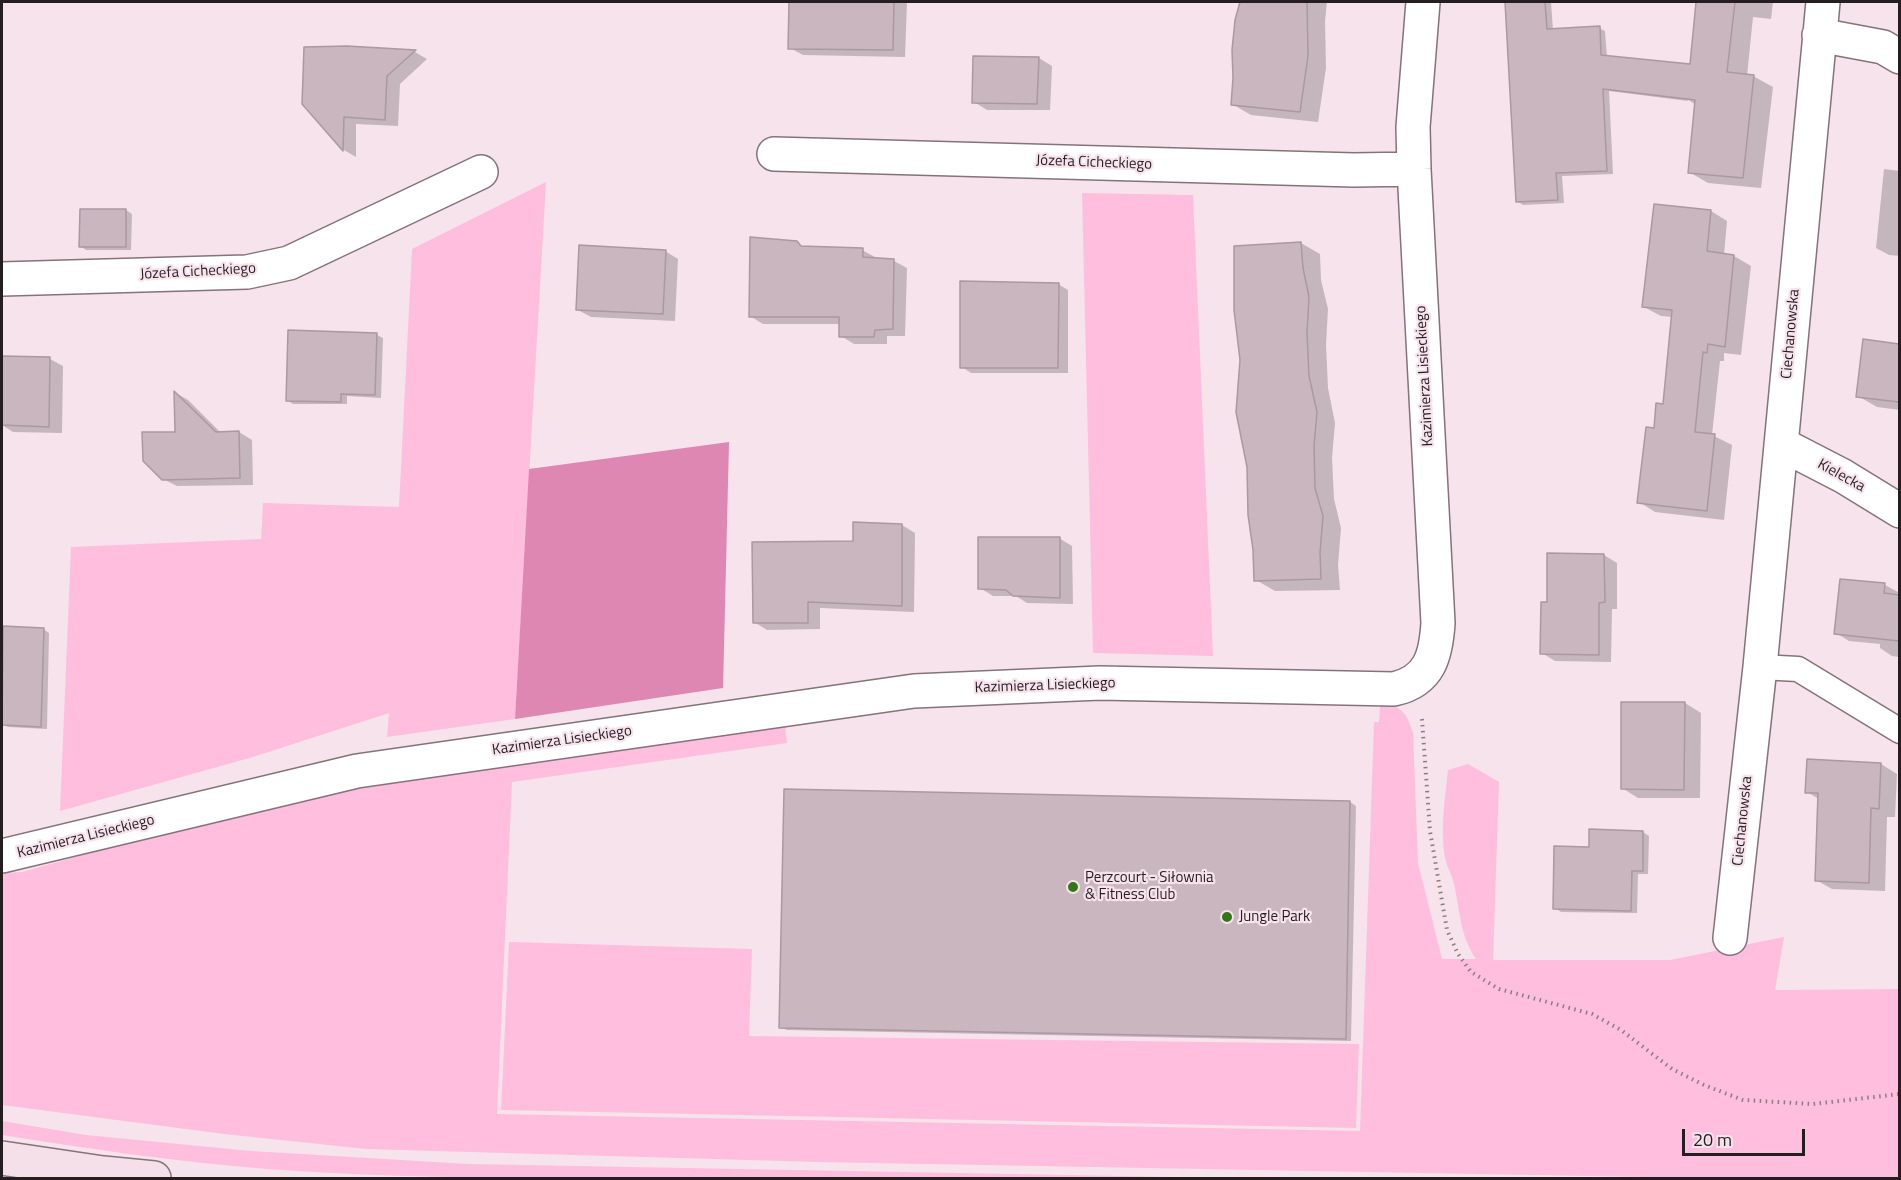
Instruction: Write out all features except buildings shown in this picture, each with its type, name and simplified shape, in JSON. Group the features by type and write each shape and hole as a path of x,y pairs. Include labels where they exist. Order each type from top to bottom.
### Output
{"main road":[{"path":"2,1158 154,1179"}],"street":[{"name":"Kazimierza Lisieckiego","path":"2,856 357,771 914,691 1100,683 1394,689 1414,682 1431,661 1436,644 1438,598 1414,169 1413,127 1423,2"},
{"name":"Ciechanowska","path":"1730,938 1760,667 1823,2"},
{"path":"1819,35 1883,47 1899,57"},
{"name":"Józefa Cicheckiego","path":"774,154 1354,170 1414,169"},
{"name":"Józefa Cicheckiego","path":"2,279 247,272 270,268 289,263 481,172"},
{"name":"Kielecka","path":"1781,444 1844,476 1899,511"}],"lane":[{"path":"1760,667 1798,669 1899,731"}],"path":[{"path":"1414,682 1424,726 1430,831 1447,930 1458,954 1472,972 1499,989 1592,1014 1622,1030 1672,1069 1704,1085 1743,1100 1813,1104 1899,1094"}],"shaded area":[{"path":"546,182 515,719 387,737 389,713 253,757 60,811 71,547 261,539 263,503 399,507 412,249"},
{"path":"1082,193 1193,195 1213,656 1093,653"},
{"path":"729,442 723,688 515,719 529,469"},
{"path":"1385,702 1404,713 1413,733 1418,863 1442,959 1476,959 1461,923 1454,884 1445,858 1443,836 1448,770 1468,764 1499,782 1493,960 1670,960 1784,937 1775,990 1899,989 1899,1178 1697,1178 817,1162 366,1149 224,1134 2,1105 2,873 22,872 199,822 386,781 785,726 787,743 512,782 497,1114 1360,1131 1374,722 1379,722 1380,707"},
{"path":"509,942 752,949 749,1036 1359,1044 1356,1128 501,1110"},
{"path":"2,1121 86,1135 251,1151 468,1164 1230,1178 508,1178 357,1174 234,1166 68,1145 2,1135"}],"place":[{"name":"Perzcourt - Siłownia & Fitness Club","path":"1073,887"},
{"name":"Jungle Park","path":"1227,917"}]}
